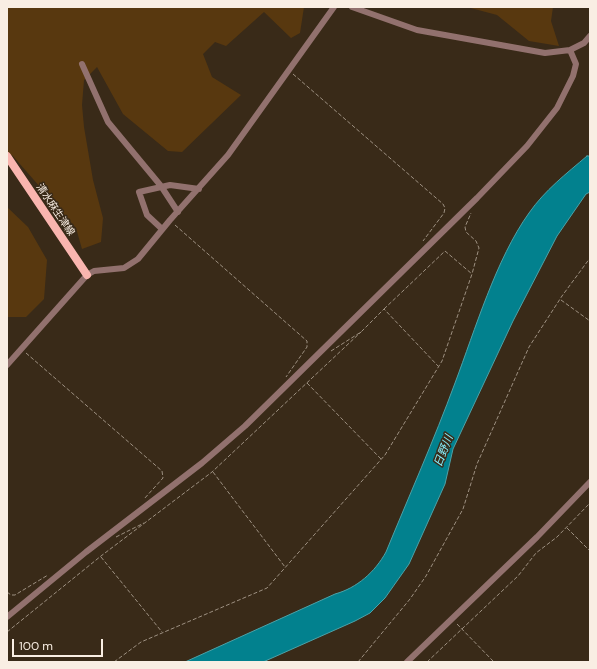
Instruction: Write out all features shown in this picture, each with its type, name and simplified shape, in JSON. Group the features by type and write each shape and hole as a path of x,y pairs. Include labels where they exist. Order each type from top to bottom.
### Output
{"main road":[{"name":"清水麻生津線","path":"7,156 87,275"}],"street":[{"path":"7,365 87,275 94,271 130,265 228,155 334,7"},
{"path":"352,7 417,30 545,53 570,50 584,43 590,36"},
{"path":"7,617 86,552 202,463 244,426 477,198 538,134 557,108 573,76 576,64 570,50"},
{"path":"82,64 108,122 161,186 178,212"},
{"path":"162,229 147,215 139,192 170,185 199,189"},
{"path":"407,662 537,537 590,482"}],"path":[{"path":"288,70 443,204 446,208 444,213 421,245"},
{"path":"114,662 141,642 264,590 381,460 442,361 472,274 479,248 476,241 466,232 465,227 471,213"},
{"path":"170,220 308,341 307,347 286,377"},
{"path":"7,632 101,556 212,472 259,430 306,382 361,332 445,250 472,274"},
{"path":"358,662 410,599 455,525 463,508 477,464 511,384 529,347 560,299 590,258"},
{"path":"560,299 590,321"},
{"path":"384,310 439,366"},
{"path":"327,353 357,333 361,332"},
{"path":"21,349 162,471 163,478 143,501"},
{"path":"306,382 381,460"},
{"path":"212,472 286,567"},
{"path":"428,662 518,576 536,553 567,527 590,504"},
{"path":"567,527 590,551"},
{"path":"101,556 163,633"},
{"path":"7,592 11,595 15,595 52,572"},
{"path":"452,618 494,662"}],"shaded area":[{"path":"7,7 304,7 300,33 291,38 264,12 226,46 215,42 203,54 212,77 241,95 182,152 168,151 123,114 97,67 84,80 82,105 84,127 93,180 103,218 101,242 82,249 76,228 12,155 7,159"},
{"path":"467,7 553,7 551,21 559,46 529,41 497,15"},
{"path":"7,207 28,227 47,260 44,299 26,317 7,317"}],"water":[{"name":"日野川","path":"587,156 590,156 590,192 586,194 557,236 513,321 453,449 445,484 409,564 385,598 370,613 355,621 263,662 185,662 351,588 365,578 382,559 430,447 487,295 506,252 517,231 535,205 556,183"}]}
